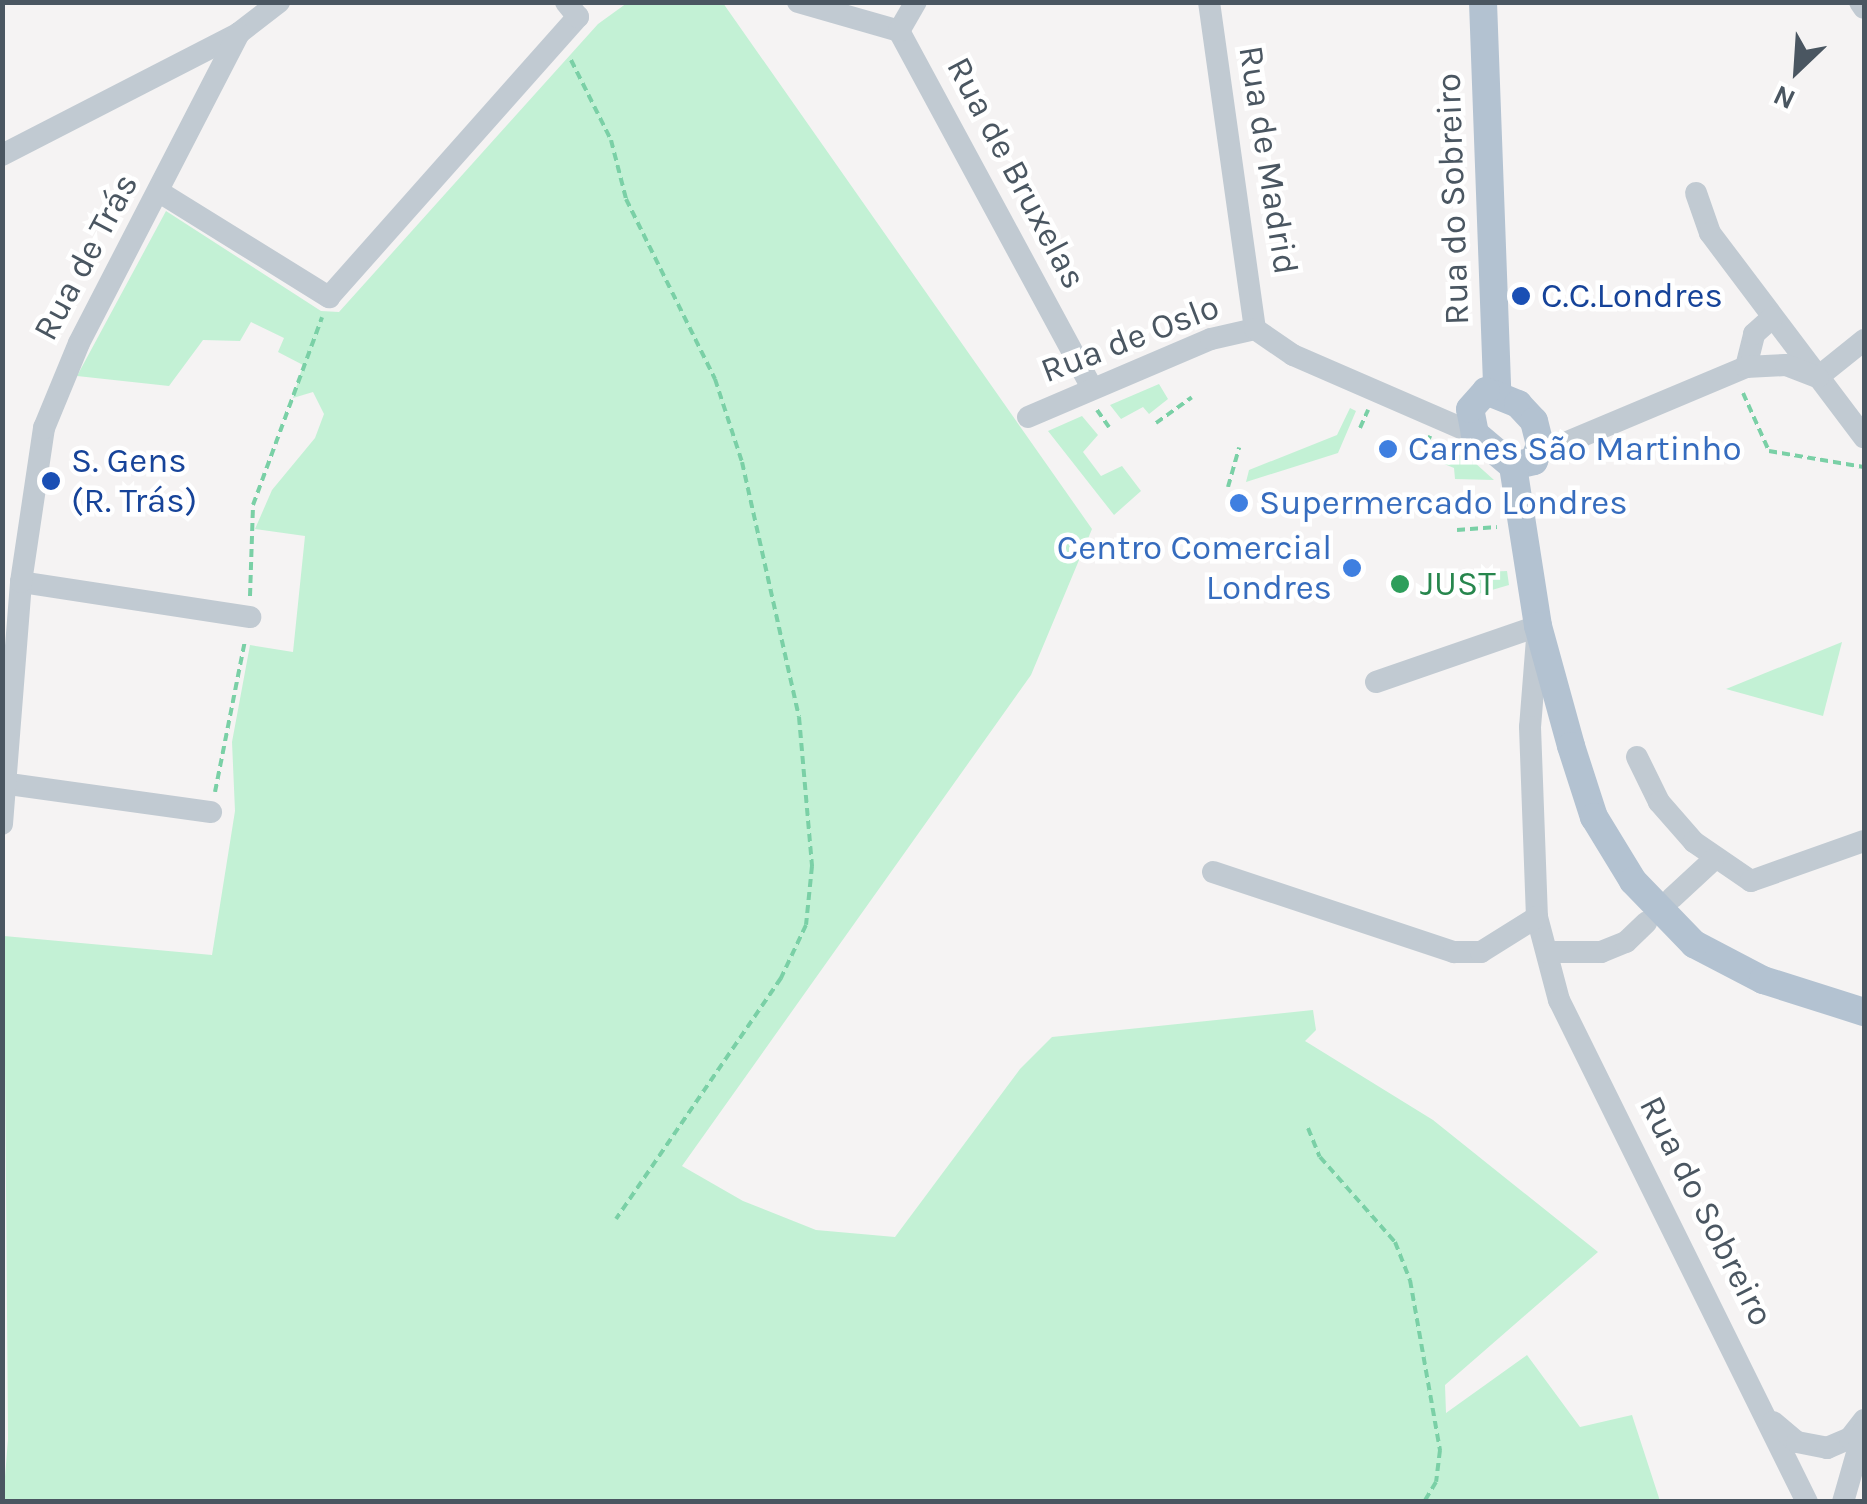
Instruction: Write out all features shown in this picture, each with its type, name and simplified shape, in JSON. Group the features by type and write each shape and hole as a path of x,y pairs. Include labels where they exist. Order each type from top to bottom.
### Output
{"main road":[{"name":"Rua do Sobreiro","path":"1475,434 1469,422 1485,395 1483,2"},
{"path":"1475,434 1513,466 1538,440 1518,404 1485,395"},
{"name":"Rua do Sobreiro","path":"1513,466 1538,626"},
{"path":"1538,626 1594,817 1632,881 1694,944 1762,980 1864,1012"}],"street":[{"path":"2,155 239,33 279,2"},
{"path":"160,193 330,296 578,17 566,2"},
{"path":"798,2 899,30 916,2"},
{"name":"Rua de Madrid","path":"1208,2 1255,329"},
{"name":"Rua de Bruxelas","path":"899,30 1094,399"},
{"name":"Rua de Trás","path":"2,824 8,784 8,668 53,397 239,33"},
{"path":"1696,193 1710,233 1864,437"},
{"path":"1739,368 1754,334 1773,317"},
{"name":"Rua de Oslo","path":"1028,417 1094,399 1211,339 1255,329 1345,379 1420,406 1475,434"},
{"path":"1818,377 1864,340"},
{"path":"1538,440 1571,437 1739,368 1786,365 1818,377"},
{"name":"Rua de Oslo","path":"1420,406 1456,410 1485,395"},
{"path":"22,582 250,617"},
{"path":"1376,682 1538,626"},
{"name":"Rua do Sobreiro","path":"1538,626 1530,728 1537,916 1559,1000 1807,1502"},
{"path":"1530,728 1542,698 1554,702 1564,718"},
{"path":"1637,757 1659,802 1713,860 1764,881 1864,841"},
{"path":"8,784 211,812"},
{"path":"1672,898 1713,860"},
{"path":"1213,872 1454,952 1481,952 1537,916"},
{"path":"1546,952 1613,949 1646,923"},
{"path":"1766,1414 1812,1448 1838,1446 1864,1420"},
{"path":"1843,1502 1864,1429"}],"path":[{"path":"560,38 611,140 626,199 715,380 742,462 799,717 812,866 806,926 782,978 616,1220"},
{"path":"211,812 250,617 253,505 330,296"},
{"path":"1739,368 1769,451 1864,467"},
{"path":"1156,422 1192,397"},
{"path":"1094,399 1109,427"},
{"path":"1360,428 1369,408"},
{"path":"1422,455 1431,435"},
{"path":"1228,488 1239,448"},
{"path":"1457,530 1510,526"},
{"path":"1308,1128 1320,1157 1395,1242 1410,1280 1440,1450 1436,1482 1424,1502"}],"green space":[{"path":"627,3 723,3 1092,529 1031,675 682,1166 743,1201 816,1230 895,1237 1020,1069 1052,1037 1313,1010 1316,1030 1305,1041 1433,1120 1598,1252 1445,1385 1446,1413 1527,1355 1580,1427 1632,1415 1660,1501 3,1502 8,1439 4,936 212,955 235,811 232,742 250,645 293,652 305,536 255,529 272,490 315,438 324,414 313,392 293,398 303,365 278,352 284,338 251,322 240,341 203,340 169,386 77,376 166,211 321,311 339,312 598,24"},
{"path":"1159,384 1168,399 1149,414 1143,407 1121,419 1110,405"},
{"path":"1350,408 1356,411 1338,453 1246,482 1249,470 1337,435"},
{"path":"1082,416 1098,435 1083,452 1101,476 1122,466 1141,491 1114,515 1048,431"},
{"path":"1438,445 1474,462 1494,480 1455,479 1454,468 1432,459"},
{"path":"1507,571 1509,585 1461,599 1460,573"},
{"path":"1842,642 1823,716 1726,689"}],"place":[{"name":"C.C.Londres","path":"1521,296"},
{"name":"Carnes São Martinho","path":"1388,449"},
{"name":"S. Gens (R. Trás)","path":"51,481"},
{"name":"Supermercado Londres","path":"1239,503"},
{"name":"Centro Comercial Londres","path":"1352,568"},
{"name":"JUST","path":"1400,584"}]}
